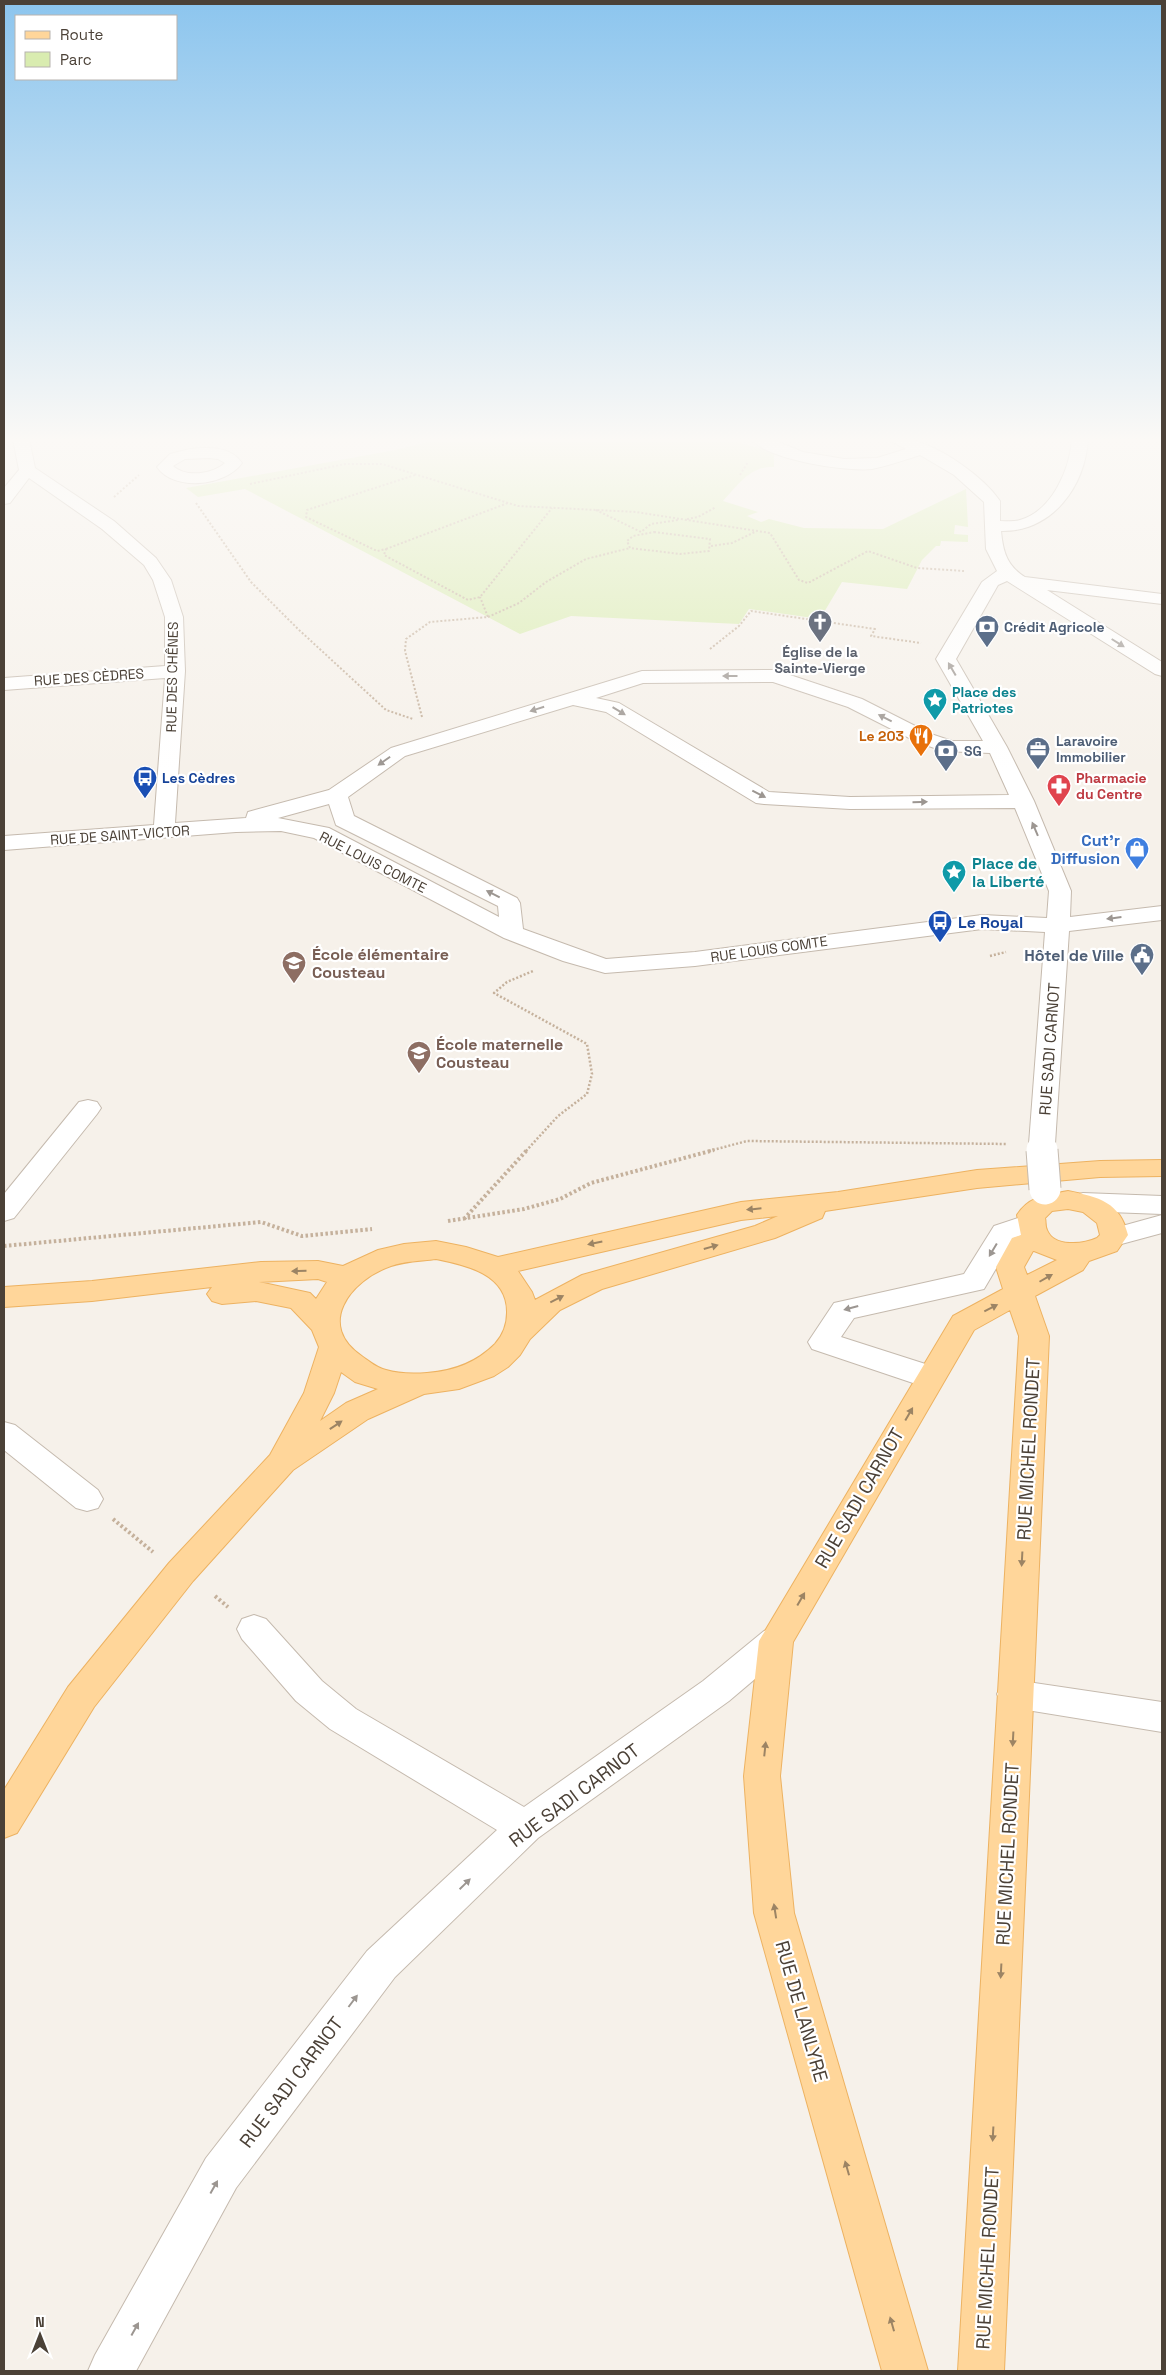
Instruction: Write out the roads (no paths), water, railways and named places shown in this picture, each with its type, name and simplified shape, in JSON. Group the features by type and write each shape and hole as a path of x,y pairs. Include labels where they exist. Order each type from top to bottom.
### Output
{"main road":[{"path":"494,1267 741,1211 838,1201 977,1179 1100,1169 1162,1168"},
{"path":"1050,1195 1084,1202 1108,1216 1114,1226 1114,1237 1107,1246 1076,1258 1056,1249 1034,1231 1031,1215 1050,1195"},
{"path":"4,1314 128,1305 256,1291 300,1300 329,1336 347,1363 367,1375 392,1382 420,1384 453,1380 484,1369 506,1352 521,1331 550,1303 592,1282 765,1232 838,1201"},
{"path":"1019,1294 1010,1267 1022,1245 1034,1231"},
{"path":"282,1462 319,1393 329,1336 326,1307 334,1292 347,1278 372,1262 403,1253 436,1250 460,1254 494,1267 510,1280 520,1296 524,1313 521,1331"},
{"name":"RUE SADI CARNOT","path":"776,1641 963,1323 1019,1294 1076,1258"},
{"path":"4,1296 92,1291 262,1272 318,1270 347,1278"},
{"name":"RUE MICHEL RONDET","path":"981,2371 1034,1336 1019,1294"},
{"path":"4,1822 81,1696 181,1572 282,1462 356,1411 420,1384"},
{"name":"RUE DE LANLYRE","path":"776,1641 762,1776 774,1913 905,2371"}],"street":[{"name":"RUE DES CHÊNES","path":"137,550 150,562 162,580 174,617 175,671 164,832"},
{"path":"995,550 997,563 1012,577 1162,670"},
{"path":"1012,577 1162,599"},
{"name":"RUE SADI CARNOT","path":"1012,577 991,582 946,659 997,747 1023,801 1060,891 1042,1144 1050,1195"},
{"name":"RUE DES CÈDRES","path":"4,684 175,671"},
{"path":"236,825 269,812 337,795 398,752 642,677 775,676 855,703 924,738 950,747 997,747"},
{"path":"572,698 612,707 764,798 850,804 1023,801"},
{"path":"337,795 344,820 509,903 512,933"},
{"name":"RUE LOUIS COMTE","path":"236,825 281,824 320,833 512,933 571,956 604,966 695,959 982,922 1058,925 1162,912"},
{"name":"RUE DE SAINT-VICTOR","path":"4,843 236,825"},
{"path":"4,1212 88,1108"},
{"path":"1084,1202 1162,1205"},
{"path":"1114,1237 1162,1224"},
{"path":"930,1377 822,1342 844,1310 974,1282 1004,1232 1034,1231"},
{"path":"4,1433 87,1498"},
{"path":"254,1629 310,1691 343,1719 525,1827"},
{"name":"RUE SADI CARNOT","path":"111,2371 221,2173 381,1964 525,1827 716,1691 776,1641"},
{"path":"1015,1694 1162,1717"}],"place":[{"name":"Église de la Sainte-Vierge","path":"820,643"},
{"name":"Crédit Agricole","path":"987,648"},
{"name":"Place des Patriotes","path":"935,721"},
{"name":"Le 203","path":"921,757"},
{"name":"Laravoire Immobilier","path":"1038,770"},
{"name":"SG","path":"946,772"},
{"name":"Les Cèdres","path":"145,799"},
{"name":"Pharmacie du Centre","path":"1059,807"},
{"name":"Cut'r Diffusion","path":"1137,870"},
{"name":"Place de la Liberté","path":"954,893"},
{"name":"Le Royal","path":"940,943"},
{"name":"Hôtel de Ville","path":"1142,976"},
{"name":"École élémentaire Cousteau","path":"294,984"},
{"name":"École maternelle Cousteau","path":"419,1074"}]}
